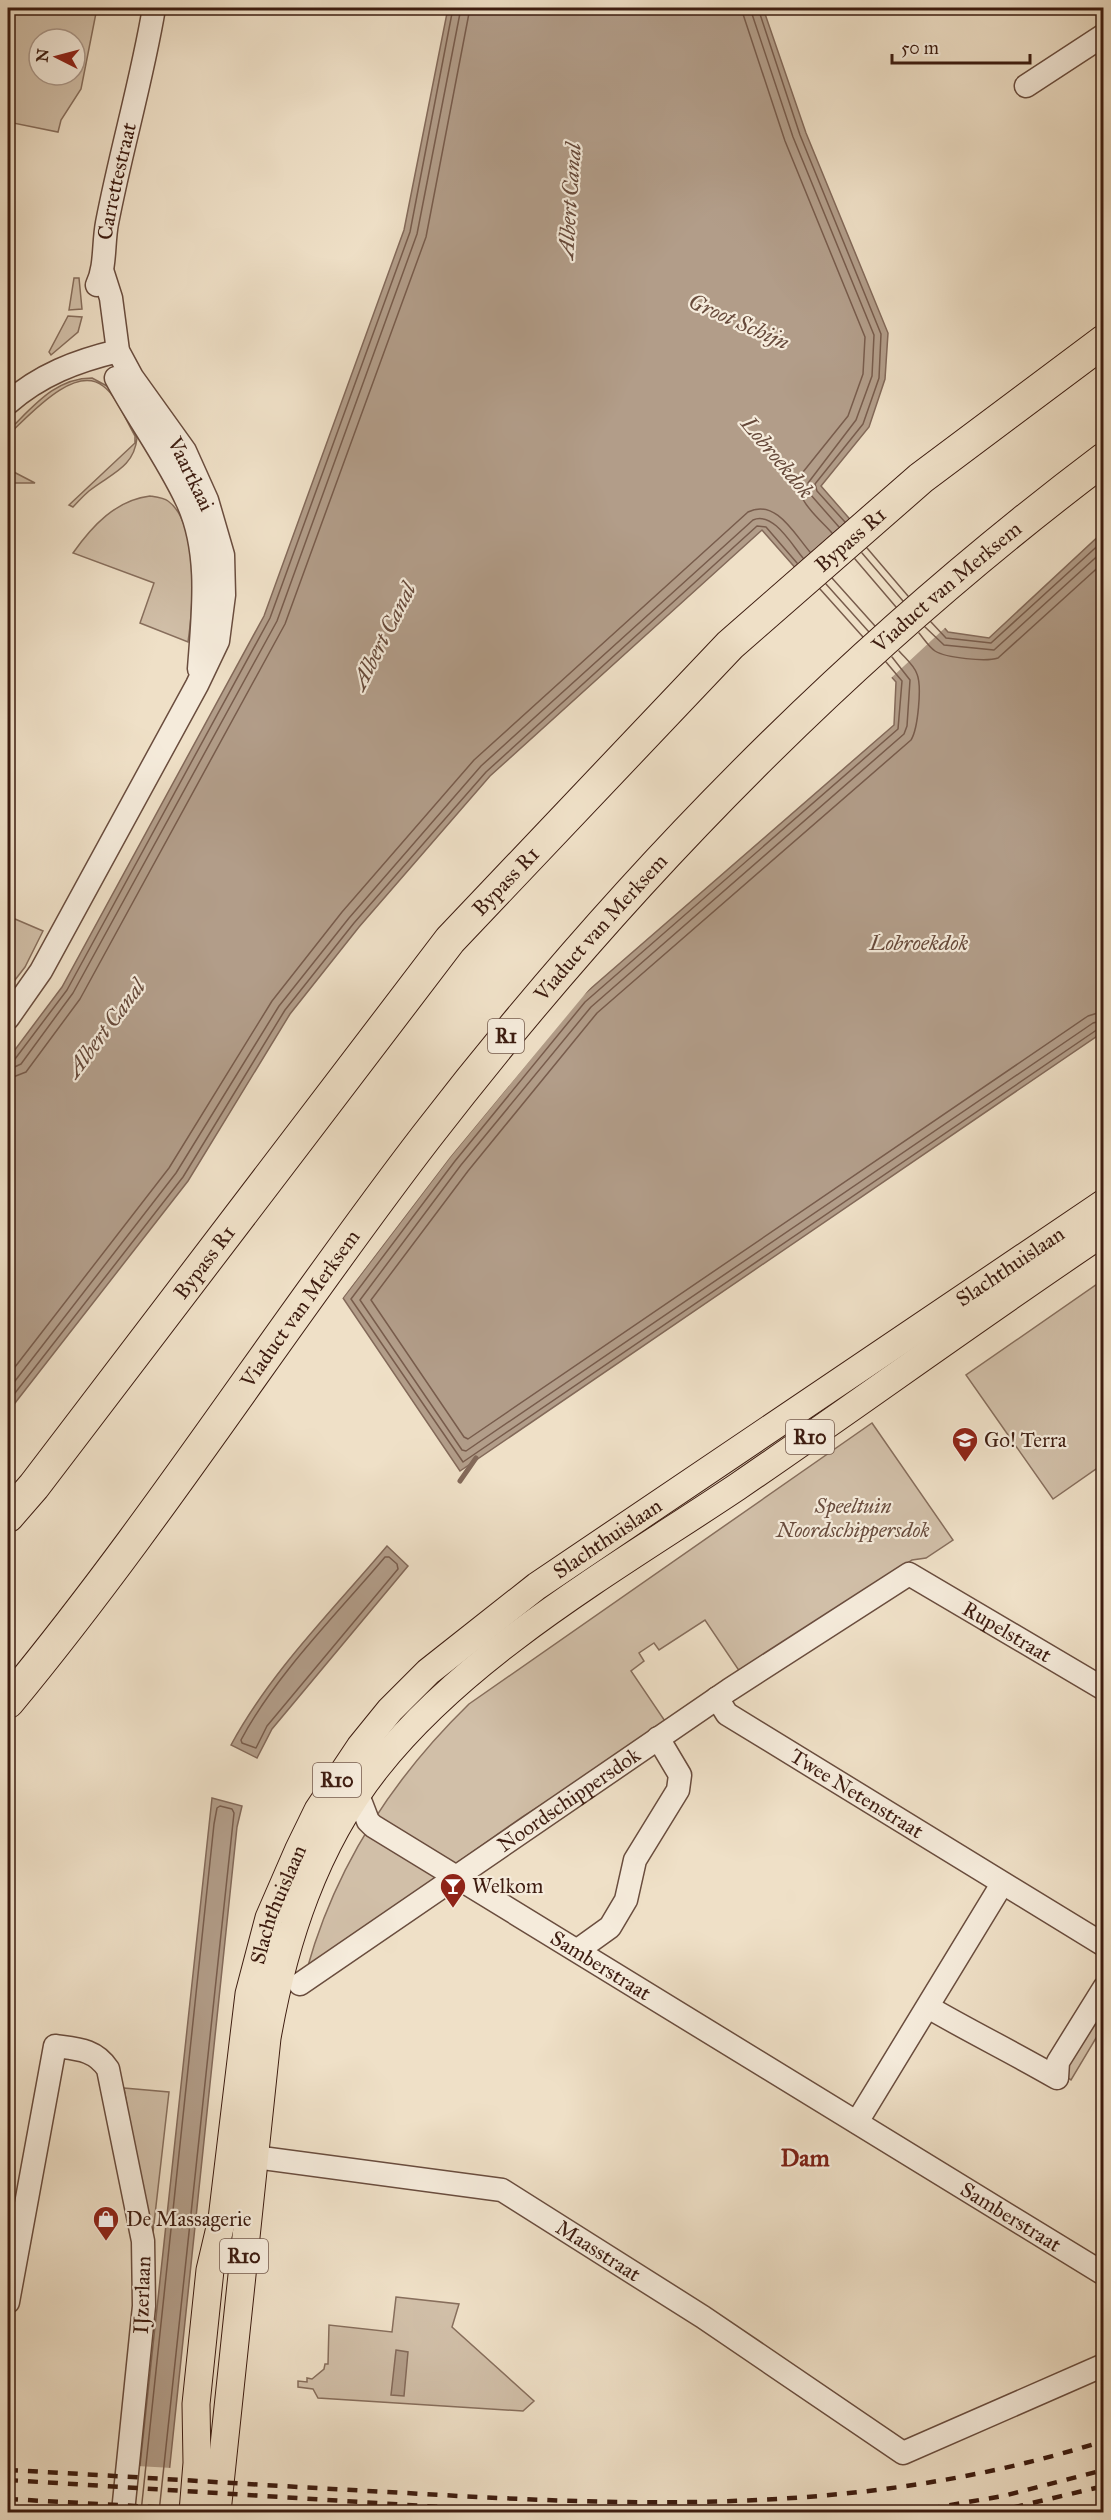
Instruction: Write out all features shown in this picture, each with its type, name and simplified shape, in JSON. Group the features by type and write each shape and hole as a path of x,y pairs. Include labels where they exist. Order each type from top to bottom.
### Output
{"highway":[{"name":"Bypass R1","path":"8,1516 34,1486 450,940 730,645 921,478 1104,341"},
{"name":"Viaduct van Merksem","path":"8,1702 123,1552 404,1165 487,1059 588,940 708,809 778,740 930,600 1104,459"}],"main road":[{"name":"Slachthuislaan","path":"261,1997 269,1918 318,1810 360,1747 390,1710 428,1672 537,1586 1104,1203"},
{"name":"Slachthuislaan","path":"261,1997 340,1822 401,1738 452,1687 548,1614 848,1411 1104,1232"},
{"name":"R10","path":"217,2512 254,2157 261,1997"},
{"name":"R10","path":"193,2512 197,2463 196,2404 208,2292 261,1997"}],"street":[{"name":"Carrettestraat","path":"110,353 96,286 103,273 107,223 146,58 154,8"},
{"path":"1026,86 1104,35"},
{"path":"8,403 38,380 110,353"},
{"name":"Vaartkaai","path":"8,1018 41,971 197,685 204,603 203,577 188,503 110,353"},
{"name":"Rupelstraat","path":"909,1574 1104,1689"},
{"name":"Noordschippersdok","path":"300,1984 717,1698 909,1574"},
{"name":"Twee Netenstraat","path":"717,1698 727,1714 1104,1945"},
{"name":"Noordschippersdok","path":"578,1950 610,1927 626,1900 635,1860 678,1790 680,1775 658,1738"},
{"name":"Samberstraat","path":"358,1795 368,1821 373,1826 1104,2274"},
{"path":"857,2122 1002,1884"},
{"path":"928,2007 985,2041 1005,2047 1057,2078 1058,2062 1104,1988"},
{"name":"IJzerlaan","path":"8,2302 55,2046 87,2051 102,2060 108,2069 143,2241 144,2306 123,2512"},
{"name":"Maasstraat","path":"254,2157 502,2190 703,2317 903,2453 1104,2365"}],"green space":[{"path":"8,8 97,8 87,59 87,27 27,27 27,87 81,87 61,120 58,132 8,122"},
{"path":"74,278 79,278 82,309 69,310"},
{"path":"68,316 82,317 78,332 51,355 49,352"},
{"path":"92,378 109,387 137,438 135,448 126,463 89,491 73,507 69,505 135,443 135,436 108,390 91,381 65,387 52,395 8,435 8,431 56,388 79,379"},
{"path":"8,469 35,483 8,483"},
{"path":"150,496 168,501 178,512 185,528 192,567 188,642 140,623 154,583 73,553 88,533 106,516 126,503"},
{"path":"8,916 43,931 25,967 8,989"},
{"path":"1103,1280 1103,1464 1053,1499 966,1375"},
{"name":"Speeltuin Noordschippersdok","path":"872,1423 953,1540 926,1558 912,1560 742,1675 705,1620 659,1650 654,1643 639,1653 644,1661 631,1671 667,1724 522,1817 307,1969 334,1894 370,1825 416,1762 469,1704"},
{"path":"1090,2021 1102,2028 1071,2080 1060,2073"},
{"path":"124,2088 169,2092 153,2232 148,2231"},
{"path":"396,2297 459,2304 452,2327 534,2401 523,2411 318,2398 313,2389 298,2387 298,2381 307,2382 307,2378 312,2379 324,2369 325,2364 328,2364 329,2325 392,2332"}],"water":[{"path":"448,8 763,8 806,133 888,333 885,379 869,427 821,486 948,632 989,638 1103,532 1103,1032 460,1471 343,1298 450,1157 581,997 894,725 896,682 762,530 490,776 359,927 290,1014 188,1181 8,1412 8,1059 62,987 264,616 404,230"},
{"path":"387,1546 408,1566 272,1729 257,1758 231,1745 284,1666"},
{"path":"212,1798 242,1806 237,1827 165,2512 135,2512"},
{"path":"396,2350 408,2352 404,2396 391,2395"}],"pier":[{"path":"869,536 947,626 890,679 810,592"},
{"path":"595,982 450,1157 341,1300 340,1296 448,1155 579,996"},
{"path":"137,2466 172,2468 168,2512 132,2512"}],"waterway":[{"path":"460,1481 476,1458"}],"railway":[{"path":"8,2470 496,2498 671,2502 758,2500 844,2494 930,2482 1017,2465 1104,2441"},
{"path":"910,2512 1003,2496 1104,2470"},
{"path":"8,2480 520,2512"},
{"path":"994,2512 1104,2486"},
{"path":"8,2499 244,2512"},
{"path":"8,2509 76,2512"}],"place":[{"name":"Go! Terra","path":"965,1463"},
{"name":"Welkom","path":"453,1909"},
{"name":"De Massagerie","path":"106,2242"}],"district":[{"name":"Dam","path":"805,2158"}],"water label":[{"name":"Albert Canal","path":"569,201"},
{"name":"Groot Schijn","path":"739,321"},
{"name":"Lobroekdok","path":"778,457"},
{"name":"Albert Canal","path":"383,636"},
{"name":"Lobroekdok","path":"919,942"},
{"name":"Albert Canal","path":"105,1028"}]}
